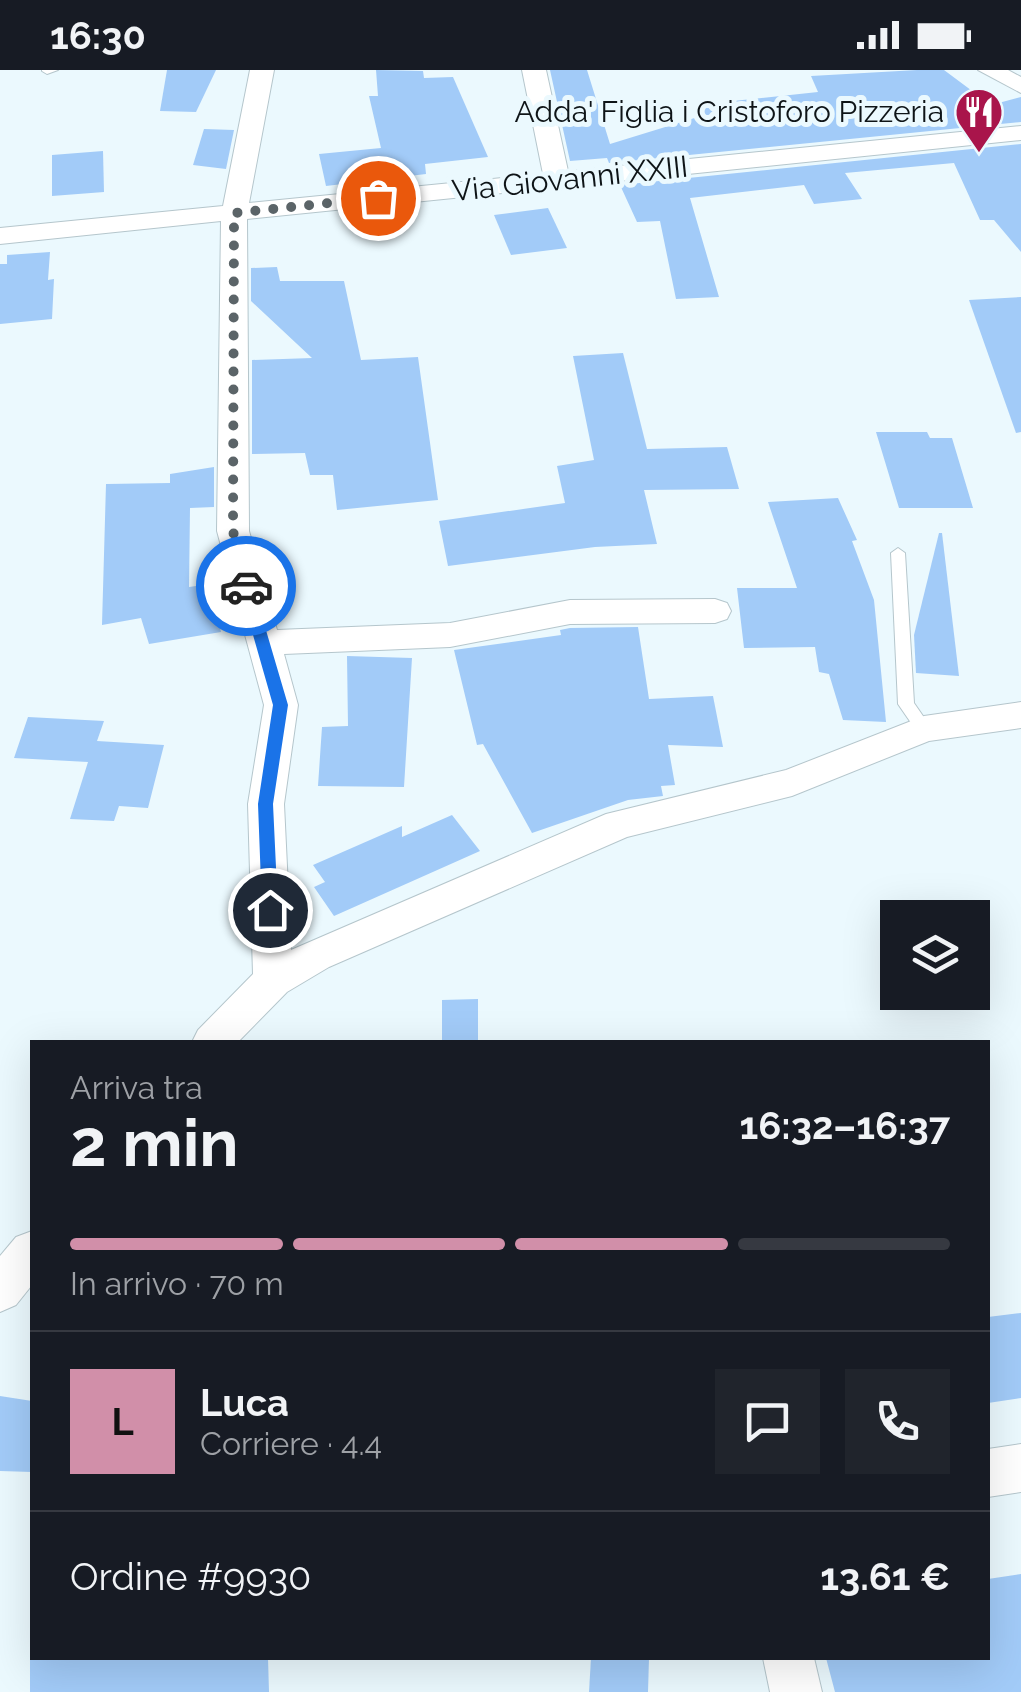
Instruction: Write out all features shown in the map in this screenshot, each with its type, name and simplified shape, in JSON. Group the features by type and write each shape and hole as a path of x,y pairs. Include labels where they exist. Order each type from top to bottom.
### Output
{"street":[{"path":"262,70 234,213 233,531 260,643 281,705 266,804 273,980"},
{"path":"534,70 557,180"},
{"path":"990,70 1021,86"},
{"name":"Via Giovanni XXIII","path":"0,236 1021,134"},
{"path":"260,643 450,635 570,612 715,611"},
{"path":"214,1040 273,980 315,956 619,824 792,782 924,729 1021,715"},
{"path":"0,1290 30,1254"},
{"path":"990,1473 1021,1468"},
{"path":"788,1660 796,1692"}],"lane":[{"path":"898,554 906,704 924,729"}],"building":[{"path":"167,70 216,70 196,112 160,111"},
{"path":"376,70 423,71 424,78 453,77 488,157 425,164 426,174 326,186 319,154 381,148 369,96 378,96"},
{"path":"550,70 587,70 610,144 701,116 695,105 818,92 811,76 917,70 944,70 991,105 1021,97 1021,122 609,163 607,158 570,161"},
{"path":"204,129 234,130 226,169 193,165"},
{"path":"1021,144 1021,252 994,220 980,220 954,163 845,173 862,199 814,204 804,185 690,198 719,297 676,299 660,221 637,222 620,185"},
{"path":"103,151 104,192 52,196 52,155"},
{"path":"548,208 567,248 511,255 494,215"},
{"path":"50,252 48,280 54,279 52,319 0,324 0,264 7,264 7,255"},
{"path":"277,267 280,281 344,281 361,360 418,357 438,500 337,510 333,475 310,475 305,453 252,454 252,360 312,358 251,301 251,268"},
{"path":"1021,297 1021,432 1016,433 969,300"},
{"path":"623,353 647,449 727,447 739,489 644,490 657,544 595,547 448,566 439,521 565,503 557,466 594,460 573,356"},
{"path":"876,432 927,432 930,438 952,438 973,508 899,508"},
{"path":"214,467 214,507 190,508 189,587 210,584 221,632 149,644 141,618 102,625 106,484 170,483 170,474"},
{"path":"838,498 857,540 852,541 874,600 886,722 843,720 829,674 819,672 815,647 744,648 737,588 797,588 768,502"},
{"path":"939,533 959,676 916,673 914,635"},
{"path":"638,627 649,699 713,696 723,747 668,745 675,785 661,786 663,796 628,800 532,833 483,744 477,745 454,650 561,635 560,630 570,628"},
{"path":"347,656 412,658 404,787 318,786 322,727 348,726"},
{"path":"28,717 104,721 97,741 164,745 148,808 119,806 114,821 70,819 88,762 14,758"},
{"path":"452,815 480,851 334,916 314,887 325,882 313,865 402,826 402,837"},
{"path":"478,999 478,1040 442,1040 442,1000"},
{"path":"1021,1313 1021,1398 990,1403 990,1317"},
{"path":"0,1396 30,1401 30,1472 0,1471"},
{"path":"1021,1574 1021,1692 835,1692 827,1660 990,1660 990,1579"},
{"path":"30,1660 268,1660 269,1692 30,1692"},
{"path":"591,1660 649,1660 648,1692 589,1692"}],"way so far":[{"path":"246,586 233,531 234,213 378,198"}],"place":[{"name":"Adda' Figlia i Cristoforo Pizzeria","path":"979,154"}],"route":[{"path":"246,586 281,705 266,804 270,910"}]}
